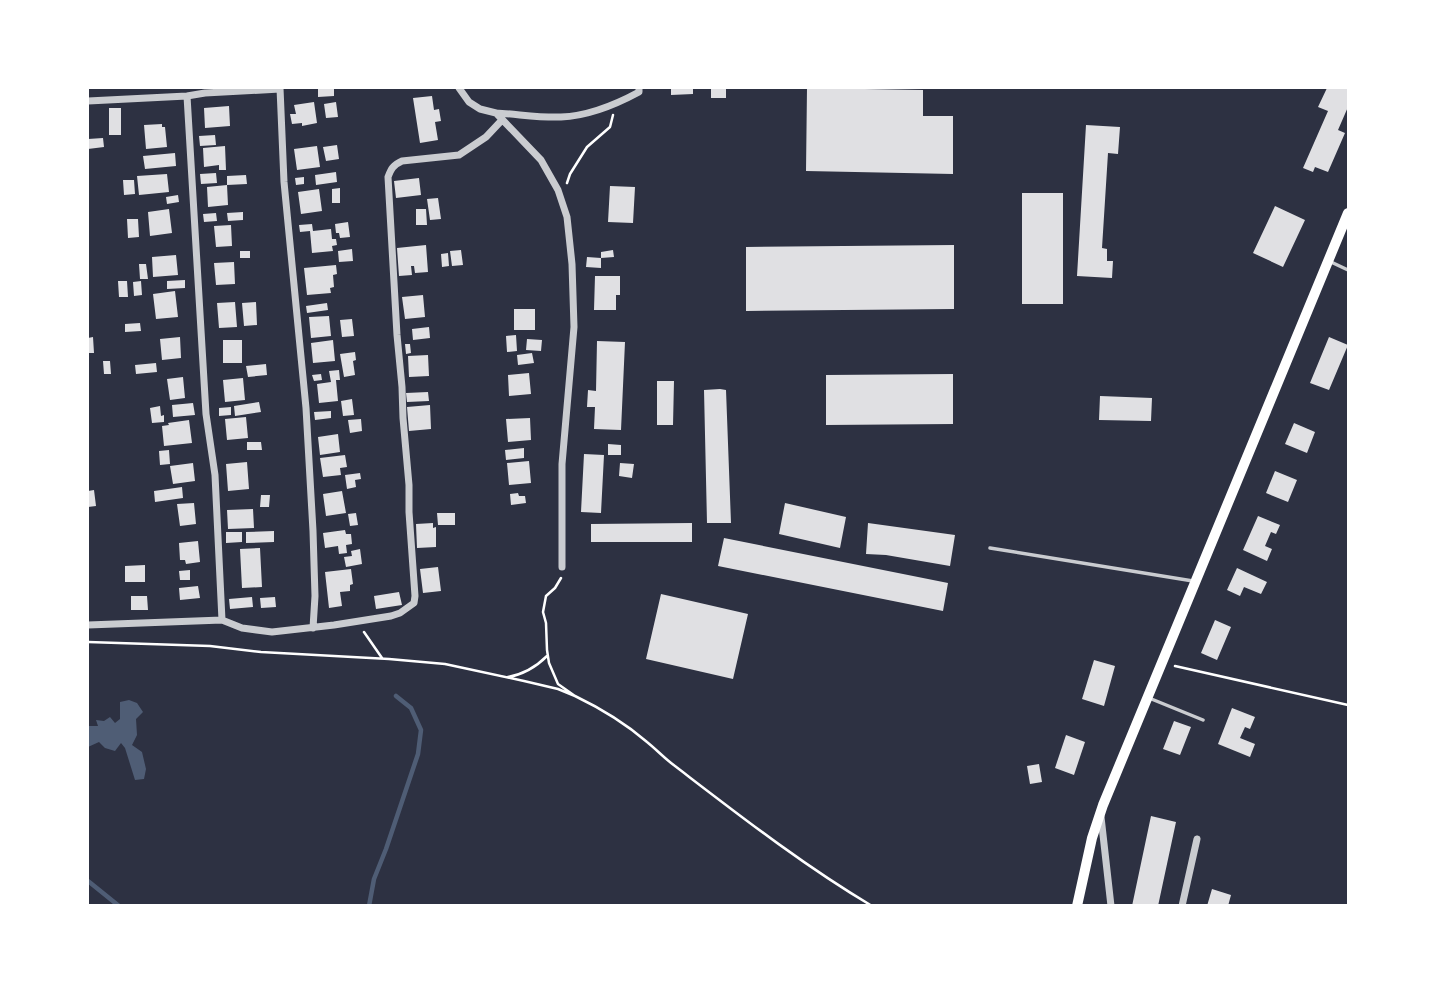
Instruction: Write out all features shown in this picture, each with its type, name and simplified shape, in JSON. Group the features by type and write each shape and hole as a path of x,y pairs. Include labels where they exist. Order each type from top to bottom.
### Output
{"main road":[{"path":"1077,905 1091,838 1100,813 1349,213"}],"street":[{"path":"88,101 280,88 284,181 313,531 313,628"},
{"path":"459,88 469,103 480,109 496,113 561,117 594,112 614,105 639,92 639,88"},
{"path":"187,96 206,414 215,475 222,620"},
{"path":"496,113 541,160 558,190 569,231 574,327 562,464 562,567"},
{"path":"88,625 222,620 242,628 272,632 391,616 414,603 409,485 388,177 392,168 402,161 459,155 486,136 502,120"},
{"path":"1100,813 1111,905"},
{"path":"1182,905 1197,839"}],"lane":[{"path":"1329,261 1349,270"},
{"path":"990,548 1196,581"},
{"path":"1147,697 1203,720"}],"path":[{"path":"564,206 570,174 587,147 610,127 614,105"},
{"path":"562,567 561,578 547,596 542,612 546,623 547,656 558,684 624,725 671,764 800,858 872,905"},
{"path":"355,622 382,659"},
{"path":"88,642 210,646 444,664 558,689 575,696"},
{"path":"505,678 535,667 547,656"},
{"path":"1161,663 1349,705"}],"water":[{"path":"129,700 137,703 143,712 136,719 137,735 132,745 142,752 146,769 144,779 135,780 121,743 115,751 105,748 99,742 88,747 88,726 98,726 96,720 104,721 110,717 115,723 120,719 120,702"}],"building":[{"path":"318,88 334,88 334,96 318,97"},
{"path":"671,88 693,88 693,94 671,95"},
{"path":"711,88 726,88 726,98 711,98"},
{"path":"807,88 923,90 923,116 953,116 953,174 806,171"},
{"path":"1327,88 1348,88 1348,107 1338,130 1345,133 1328,172 1315,167 1313,172 1303,168 1328,111 1318,107"},
{"path":"432,96 434,110 439,109 441,121 435,122 438,140 420,143 413,98"},
{"path":"314,102 317,123 302,126 302,123 292,124 290,114 296,114 294,105"},
{"path":"336,102 338,117 326,118 324,104"},
{"path":"229,106 230,126 205,128 204,108"},
{"path":"109,108 121,108 121,135 109,135"},
{"path":"162,124 162,127 165,127 167,147 146,149 144,125"},
{"path":"1086,125 1120,127 1118,154 1108,153 1102,248 1107,249 1107,261 1113,261 1112,278 1077,276"},
{"path":"215,135 216,145 200,146 199,136"},
{"path":"103,138 104,147 88,149 88,139"},
{"path":"337,145 339,159 326,161 323,147"},
{"path":"225,146 226,170 219,170 219,165 204,167 203,148"},
{"path":"317,146 320,167 297,170 294,149"},
{"path":"175,153 176,166 145,169 143,156"},
{"path":"336,172 337,182 316,185 315,175"},
{"path":"216,173 217,183 201,184 200,174"},
{"path":"167,174 169,192 139,195 137,176"},
{"path":"246,175 247,184 227,185 227,176"},
{"path":"304,177 304,184 296,185 295,178"},
{"path":"419,178 421,195 396,198 394,181"},
{"path":"123,180 134,180 135,194 124,195"},
{"path":"227,185 228,205 208,207 207,187"},
{"path":"610,186 635,187 633,223 608,222"},
{"path":"340,188 340,203 332,203 332,189"},
{"path":"319,189 322,211 301,214 298,192"},
{"path":"1022,193 1063,193 1063,304 1022,304"},
{"path":"178,195 179,202 167,204 166,197"},
{"path":"438,198 441,219 430,220 427,199"},
{"path":"1275,206 1305,220 1283,267 1253,253"},
{"path":"169,209 172,233 150,236 148,212"},
{"path":"416,209 426,209 427,225 416,225"},
{"path":"243,212 243,220 228,221 227,213"},
{"path":"216,213 217,221 204,222 203,214"},
{"path":"127,219 138,219 139,237 128,238"},
{"path":"348,222 350,237 340,238 335,224"},
{"path":"312,224 313,231 331,229 332,239 336,239 337,245 332,246 333,251 312,253 310,231 300,232 299,225"},
{"path":"231,225 232,246 216,247 214,226"},
{"path":"426,245 428,272 415,273 414,266 411,266 412,275 399,276 397,248"},
{"path":"954,245 954,309 746,311 746,247"},
{"path":"352,249 353,261 339,262 338,251"},
{"path":"461,250 463,265 452,266 450,251"},
{"path":"613,250 614,257 601,258 601,252"},
{"path":"240,251 250,251 250,258 240,258"},
{"path":"448,253 449,266 442,267 441,254"},
{"path":"176,255 178,275 153,277 152,257"},
{"path":"587,257 601,258 601,268 586,267"},
{"path":"234,262 235,284 216,285 214,263"},
{"path":"139,264 146,264 148,279 140,279"},
{"path":"336,265 337,274 333,275 334,287 330,288 331,293 307,295 304,268"},
{"path":"595,276 620,276 620,295 616,295 616,310 594,310"},
{"path":"185,280 185,288 167,289 167,281"},
{"path":"118,281 127,281 128,297 119,297"},
{"path":"141,281 142,295 134,296 133,282"},
{"path":"175,291 178,317 156,319 153,294"},
{"path":"423,295 425,317 405,319 402,297"},
{"path":"235,302 237,327 219,328 217,303"},
{"path":"256,302 257,325 244,326 242,303"},
{"path":"327,303 328,310 307,313 306,306"},
{"path":"514,309 535,309 535,330 514,330"},
{"path":"329,316 331,336 311,338 309,317"},
{"path":"352,319 354,336 342,337 340,320"},
{"path":"140,323 141,331 125,332 125,324"},
{"path":"429,327 430,338 413,340 412,329"},
{"path":"516,335 517,351 507,352 506,336"},
{"path":"93,337 94,353 88,353 88,338"},
{"path":"180,337 181,358 162,360 160,339"},
{"path":"1329,337 1348,345 1329,390 1310,383"},
{"path":"527,339 542,340 541,351 526,350"},
{"path":"223,340 242,340 242,363 223,363"},
{"path":"333,340 335,361 313,363 311,343"},
{"path":"597,341 625,342 621,430 594,429 595,407 587,407 588,390 596,391"},
{"path":"405,344 410,344 411,353 406,354"},
{"path":"355,352 355,375 344,377 340,354"},
{"path":"532,353 534,363 518,365 517,355"},
{"path":"428,355 429,376 409,377 408,356"},
{"path":"103,361 110,361 111,374 104,374"},
{"path":"156,363 157,372 136,374 135,365"},
{"path":"266,364 267,375 248,377 246,366"},
{"path":"339,370 340,380 336,380 338,401 319,403 317,384 331,382 329,371"},
{"path":"529,373 531,394 509,396 508,375"},
{"path":"321,374 322,380 314,381 312,375"},
{"path":"953,374 953,424 826,425 826,375"},
{"path":"183,377 185,398 170,400 167,379"},
{"path":"243,378 245,400 225,402 223,380"},
{"path":"657,381 674,381 673,425 657,425"},
{"path":"704,390 726,390 731,523 707,523"},
{"path":"428,392 429,401 407,402 406,393"},
{"path":"1100,396 1152,398 1151,421 1099,420"},
{"path":"352,399 354,415 343,416 341,401"},
{"path":"259,402 261,412 235,416 234,406"},
{"path":"193,403 195,415 173,417 172,405"},
{"path":"430,405 431,429 409,431 407,407"},
{"path":"160,406 164,422 152,423 150,408"},
{"path":"231,407 231,415 219,416 219,408"},
{"path":"331,411 331,418 315,420 314,412"},
{"path":"246,417 248,438 227,440 225,419"},
{"path":"530,418 531,440 508,442 506,419"},
{"path":"361,419 362,431 350,433 348,420"},
{"path":"189,420 192,443 164,446 162,426"},
{"path":"1294,423 1315,432 1307,453 1285,444"},
{"path":"338,434 340,452 320,455 318,437"},
{"path":"247,442 261,442 262,450 247,450"},
{"path":"608,444 621,445 621,455 608,455"},
{"path":"524,448 524,458 506,460 505,450"},
{"path":"169,450 170,464 160,465 159,451"},
{"path":"584,454 604,455 601,513 581,512"},
{"path":"345,455 347,467 340,468 341,475 323,477 320,458"},
{"path":"529,461 531,483 509,485 507,463"},
{"path":"247,462 249,489 228,491 226,464"},
{"path":"193,463 195,481 173,484 170,466"},
{"path":"620,463 634,464 632,478 619,476"},
{"path":"1275,471 1297,480 1288,502 1266,493"},
{"path":"360,473 361,479 355,480 356,487 347,489 345,475"},
{"path":"182,487 183,498 155,502 154,491"},
{"path":"94,490 96,506 88,507 88,491"},
{"path":"342,491 346,513 326,516 323,494"},
{"path":"518,493 519,496 525,496 526,503 511,505 510,494"},
{"path":"261,495 270,495 269,507 260,507"},
{"path":"194,503 196,524 180,526 177,504"},
{"path":"785,503 846,517 840,548 779,534"},
{"path":"253,509 254,528 228,529 227,510"},
{"path":"356,513 358,525 350,526 348,514"},
{"path":"437,513 455,513 455,525 438,525"},
{"path":"1258,516 1280,525 1276,534 1271,532 1265,546 1272,549 1267,561 1243,550"},
{"path":"433,523 433,528 436,527 436,547 417,548 416,524"},
{"path":"692,523 692,542 591,542 591,524"},
{"path":"868,523 955,535 950,566 866,554"},
{"path":"345,530 346,534 351,534 352,544 346,545 347,553 339,554 338,546 325,548 323,533"},
{"path":"274,531 274,542 246,543 246,532"},
{"path":"226,532 242,532 242,542 226,543"},
{"path":"724,538 948,583 943,611 718,566"},
{"path":"198,541 200,562 186,564 185,560 180,560 179,543"},
{"path":"260,548 262,587 242,588 240,549"},
{"path":"360,549 362,564 346,567 344,557 352,556 351,551"},
{"path":"145,565 145,582 125,582 125,566"},
{"path":"438,567 441,591 423,593 420,569"},
{"path":"1237,568 1267,582 1261,594 1244,587 1240,596 1227,590"},
{"path":"351,569 353,584 350,585 350,591 340,592 342,606 329,608 325,572"},
{"path":"190,570 190,580 180,580 179,571"},
{"path":"198,586 200,598 180,600 179,588"},
{"path":"399,592 402,605 376,609 374,596"},
{"path":"661,594 748,614 733,679 646,659"},
{"path":"131,596 147,596 148,610 131,610"},
{"path":"252,597 253,607 230,609 229,599"},
{"path":"275,597 276,607 261,608 260,598"},
{"path":"1215,620 1231,627 1217,660 1201,653"},
{"path":"1094,660 1115,666 1104,706 1082,699"},
{"path":"1232,708 1255,717 1250,729 1245,727 1240,738 1255,744 1250,757 1218,744"},
{"path":"1174,721 1191,727 1180,755 1163,749"},
{"path":"1066,735 1085,742 1074,775 1055,768"},
{"path":"1039,764 1042,782 1030,784 1027,766"},
{"path":"1151,816 1176,822 1158,906 1132,906"},
{"path":"1212,889 1231,895 1228,906 1207,906"}],"waterway":[{"path":"369,906 374,879 418,754 421,730 411,708 396,696"},
{"path":"88,881 119,906"}]}
